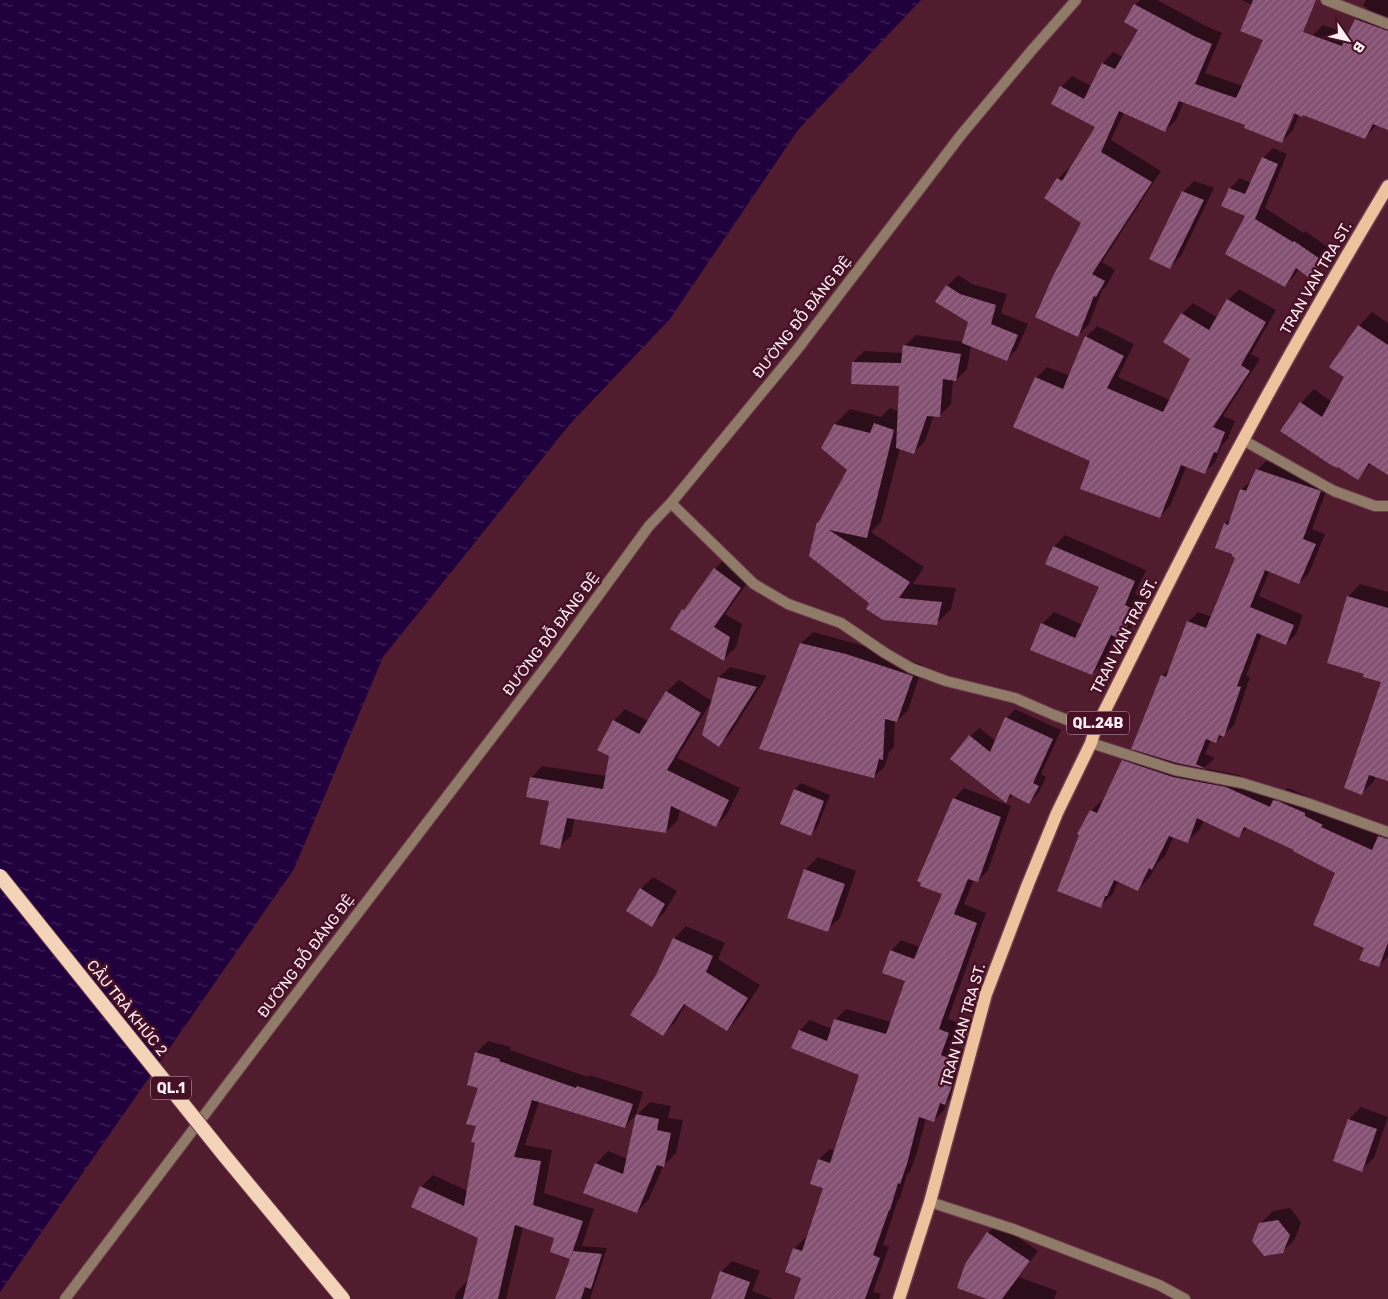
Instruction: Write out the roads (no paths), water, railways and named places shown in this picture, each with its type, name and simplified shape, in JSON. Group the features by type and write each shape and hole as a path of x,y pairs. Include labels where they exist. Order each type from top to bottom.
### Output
{"highway":[{"name":"CẦU TRÀ KHÚC 2","path":"0,876 224,1155 343,1299"}],"main road":[{"name":"TRAN VAN TRA ST.","path":"899,1299 930,1202 986,994 1057,813 1172,576 1242,440 1328,286 1388,186"}],"street":[{"name":"ĐƯỜNG ĐỖ ĐĂNG ĐỆ","path":"65,1299 552,659 649,526 671,503 796,351 961,135 1076,0"},
{"path":"1326,0 1388,24"},
{"path":"1242,440 1334,491 1375,506 1388,506"},
{"path":"671,503 754,584 788,604 841,623 911,668 946,681 1015,698 1054,715 1093,736 1175,770 1251,786 1307,803 1388,832"},
{"path":"930,1202 1012,1229 1160,1286 1185,1299"}],"water":[{"path":"0,0 921,0 798,130 670,319 570,424 383,657 294,869 0,1292"}]}
